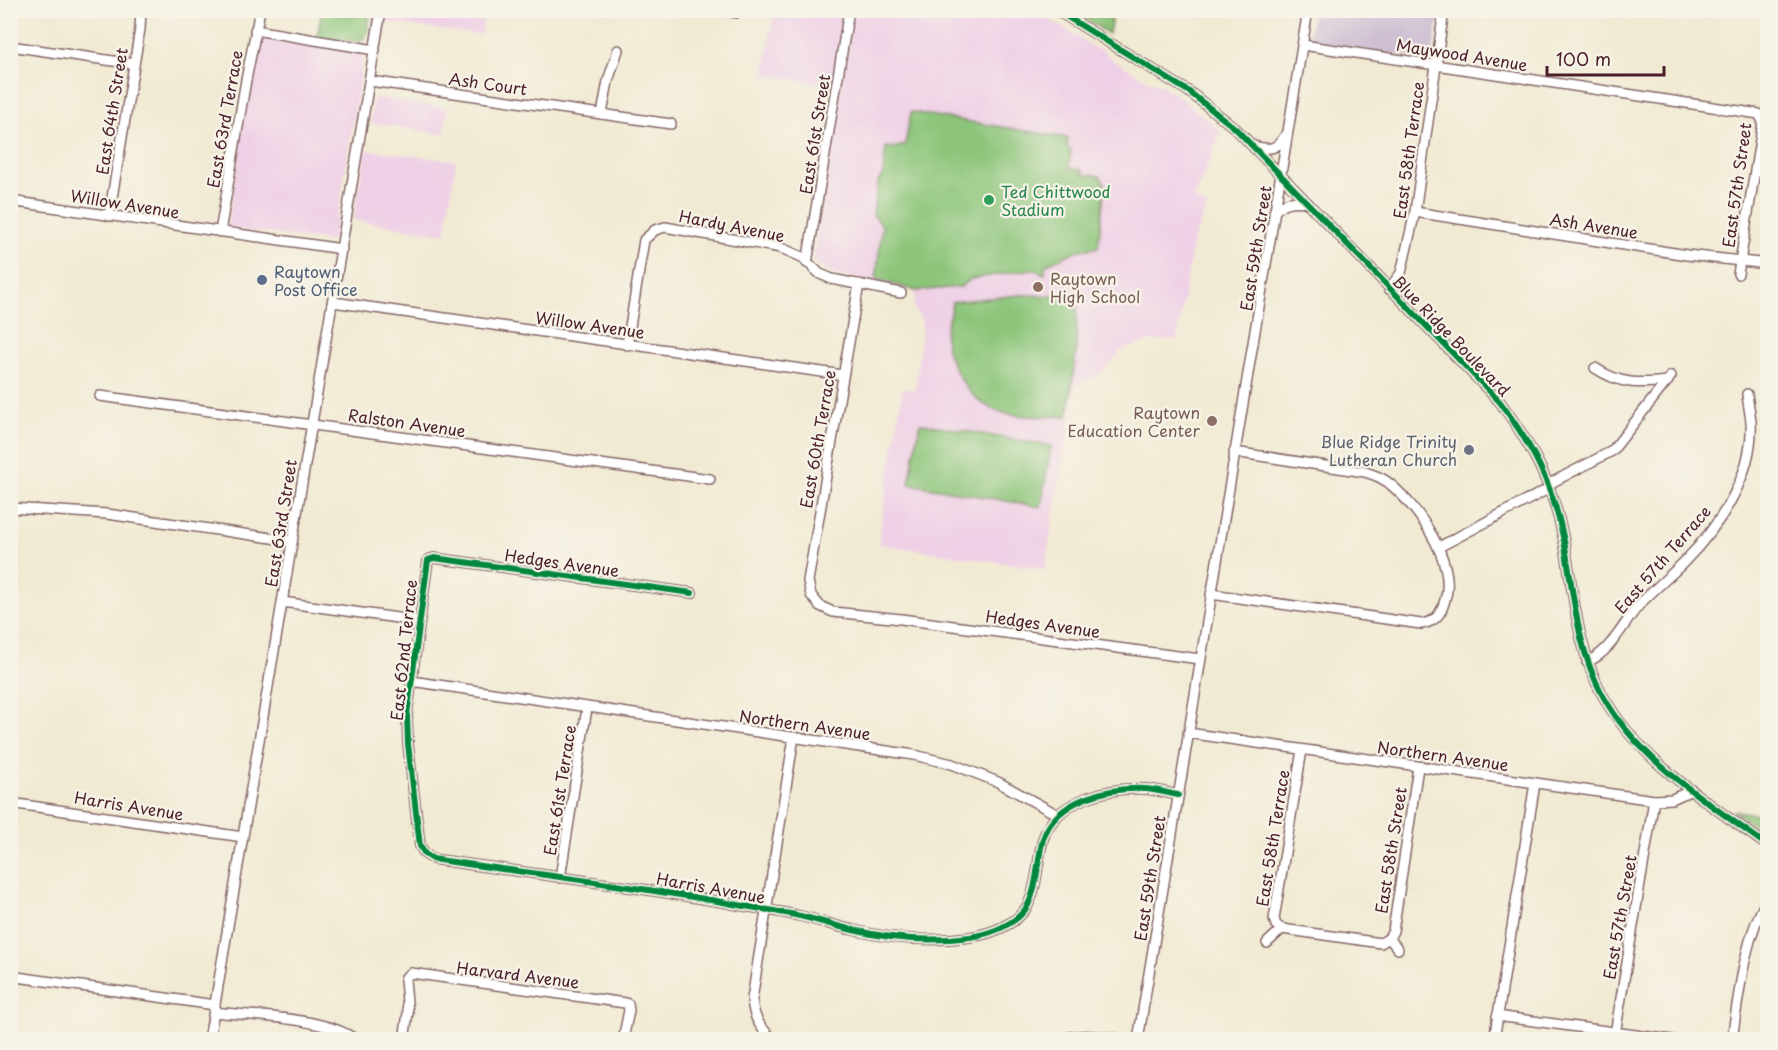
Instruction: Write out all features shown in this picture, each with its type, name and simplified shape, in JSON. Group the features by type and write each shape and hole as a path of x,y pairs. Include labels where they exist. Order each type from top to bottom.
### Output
{"street":[{"name":"East 64th Street","path":"109,216 141,10"},
{"name":"East 63rd Terrace","path":"220,232 260,10"},
{"name":"East 63rd Street","path":"209,1040 381,10"},
{"path":"722,10 736,13"},
{"name":"East 61st Street","path":"807,263 849,10"},
{"name":"Blue Ridge Boulevard","path":"1056,10 1188,91 1235,128 1500,402 1528,441 1549,486 1564,538 1582,648 1601,693 1629,734 1658,763 1767,846"},
{"name":"East 59th Street","path":"1138,1040 1308,10"},
{"name":"East 58th Terrace","path":"1389,289 1401,273 1415,212 1444,10"},
{"path":"255,30 375,50"},
{"name":"Maywood Avenue","path":"1303,45 1759,114"},
{"path":"10,46 134,64"},
{"path":"602,114 608,81 618,50"},
{"name":"Ash Court","path":"370,81 671,124"},
{"name":"East 57th Street","path":"1738,274 1763,122 1759,114"},
{"path":"1253,146 1272,148 1279,146 1288,131"},
{"path":"10,226 12,201"},
{"name":"Willow Avenue","path":"12,201 342,249"},
{"path":"1274,212 1287,202 1308,203"},
{"name":"Ash Avenue","path":"1415,212 1687,255 1767,264"},
{"name":"Hardy Avenue","path":"627,345 644,240 655,230 671,228 781,248 802,257 820,274 832,279 901,293"},
{"name":"East 60th Terrace","path":"814,599 808,581 859,284"},
{"name":"Willow Avenue","path":"333,302 843,375"},
{"path":"1439,547 1612,451 1670,378 1642,383 1624,382 1609,377 1595,368"},
{"name":"East 57th Terrace","path":"1587,662 1601,656 1638,607 1684,562 1723,513 1742,476 1748,457 1751,423 1747,394"},
{"name":"Ralston Avenue","path":"100,396 710,480"},
{"path":"1211,594 1421,624 1434,620 1442,613 1447,596 1447,572 1439,547 1408,503 1391,484 1379,476 1365,472 1234,452"},
{"path":"10,508 107,514 292,541"},
{"name":"Hedges Avenue","path":"428,560 434,558 692,593"},
{"name":"East 62nd Terrace","path":"422,850 408,744 407,715 428,560"},
{"name":"Hedges Avenue","path":"814,599 820,606 833,612 913,620 1200,659"},
{"path":"282,602 419,621"},
{"name":"Northern Avenue","path":"411,681 914,755 952,764 998,782 1058,815"},
{"name":"East 61st Terrace","path":"560,878 587,708"},
{"name":"Northern Avenue","path":"1188,733 1654,800 1672,799 1692,790"},
{"path":"775,1040 764,1031 755,1018 752,999 794,737"},
{"name":"East 58th Terrace","path":"1282,928 1276,925 1275,915 1302,750"},
{"name":"East 58th Street","path":"1389,938 1393,931 1418,767"},
{"path":"1494,1040 1535,783"},
{"path":"1058,815 1081,800 1116,791 1146,789 1178,795"},
{"name":"East 57th Street","path":"1614,1036 1654,800"},
{"name":"Harris Avenue","path":"10,803 243,837"},
{"name":"Harris Avenue","path":"422,850 424,854 433,859 682,895 799,916 855,931 893,937 929,939 972,937 1018,919 1027,907 1033,893 1044,837 1058,815"},
{"path":"1732,1040 1739,993 1756,921 1767,899"},
{"path":"1267,943 1282,928 1382,943 1389,938 1398,949"},
{"name":"Harvard Avenue","path":"404,1040 408,1013 406,977 411,973 628,1004 629,1010 623,1040"},
{"path":"10,976 311,1023 329,1027 356,1040"},
{"path":"1497,1016 1614,1036 1671,1040"},
{"path":"1058,1040 1095,1035 1125,1040"}],"shaded area":[{"path":"387,10 484,11 481,35 385,22"},
{"path":"774,11 845,11 832,85 764,75"},
{"name":"Raytown High School","path":"854,11 1036,11 1097,49 1101,49 1112,59 1147,80 1161,85 1221,131 1194,199 1207,206 1193,241 1177,340 1148,341 1122,350 1101,373 1075,385 1045,569 878,544 903,388 915,390 922,329 921,319 914,309 915,292 833,274 812,261"},
{"path":"1313,11 1440,11 1432,57 1430,60 1312,42 1309,35"},
{"path":"262,39 352,50 364,54 334,239 331,241 233,229 228,224 256,43"},
{"path":"374,98 448,108 444,134 370,123"},
{"path":"366,150 456,161 445,234 353,220"}],"green space":[{"path":"322,11 371,11 366,37 358,42 317,37"},
{"path":"1073,11 1113,11 1109,34"},
{"name":"Ted Chittwood Stadium","path":"911,112 1068,138 1067,147 1071,151 1069,168 1083,170 1082,174 1100,176 1105,184 1098,247 1076,251 1045,265 1045,274 1033,269 971,279 961,287 916,291 876,279 882,225 873,215 878,182 883,174 886,147 905,145"},
{"path":"1019,295 1068,296 1077,304 1076,353 1068,416 1018,415 990,408 978,400 967,388 951,360 946,347 945,333 952,302"},
{"path":"920,423 1051,446 1041,507 909,484"},
{"path":"1733,811 1767,815 1767,835 1764,832"}],"cycle path":[{"path":"1056,10 1188,91 1235,128 1500,402 1532,451 1548,484 1564,541 1581,638 1593,676 1602,694 1617,718 1655,760 1676,779 1768,846"},
{"path":"692,593 434,558 428,560 407,715 408,744 420,846 425,854 433,859 658,891 775,911 882,936 911,939 956,939 995,931 1018,918 1028,905 1034,889 1043,839 1059,814 1072,805 1086,798 1116,790 1146,789 1178,795"}],"place":[{"name":"Ted Chittwood Stadium","path":"989,200"},
{"name":"Raytown Post Office","path":"262,280"},
{"name":"Raytown High School","path":"1038,287"},
{"name":"Raytown Education Center","path":"1212,421"},
{"name":"Blue Ridge Trinity Lutheran Church","path":"1469,450"}]}
